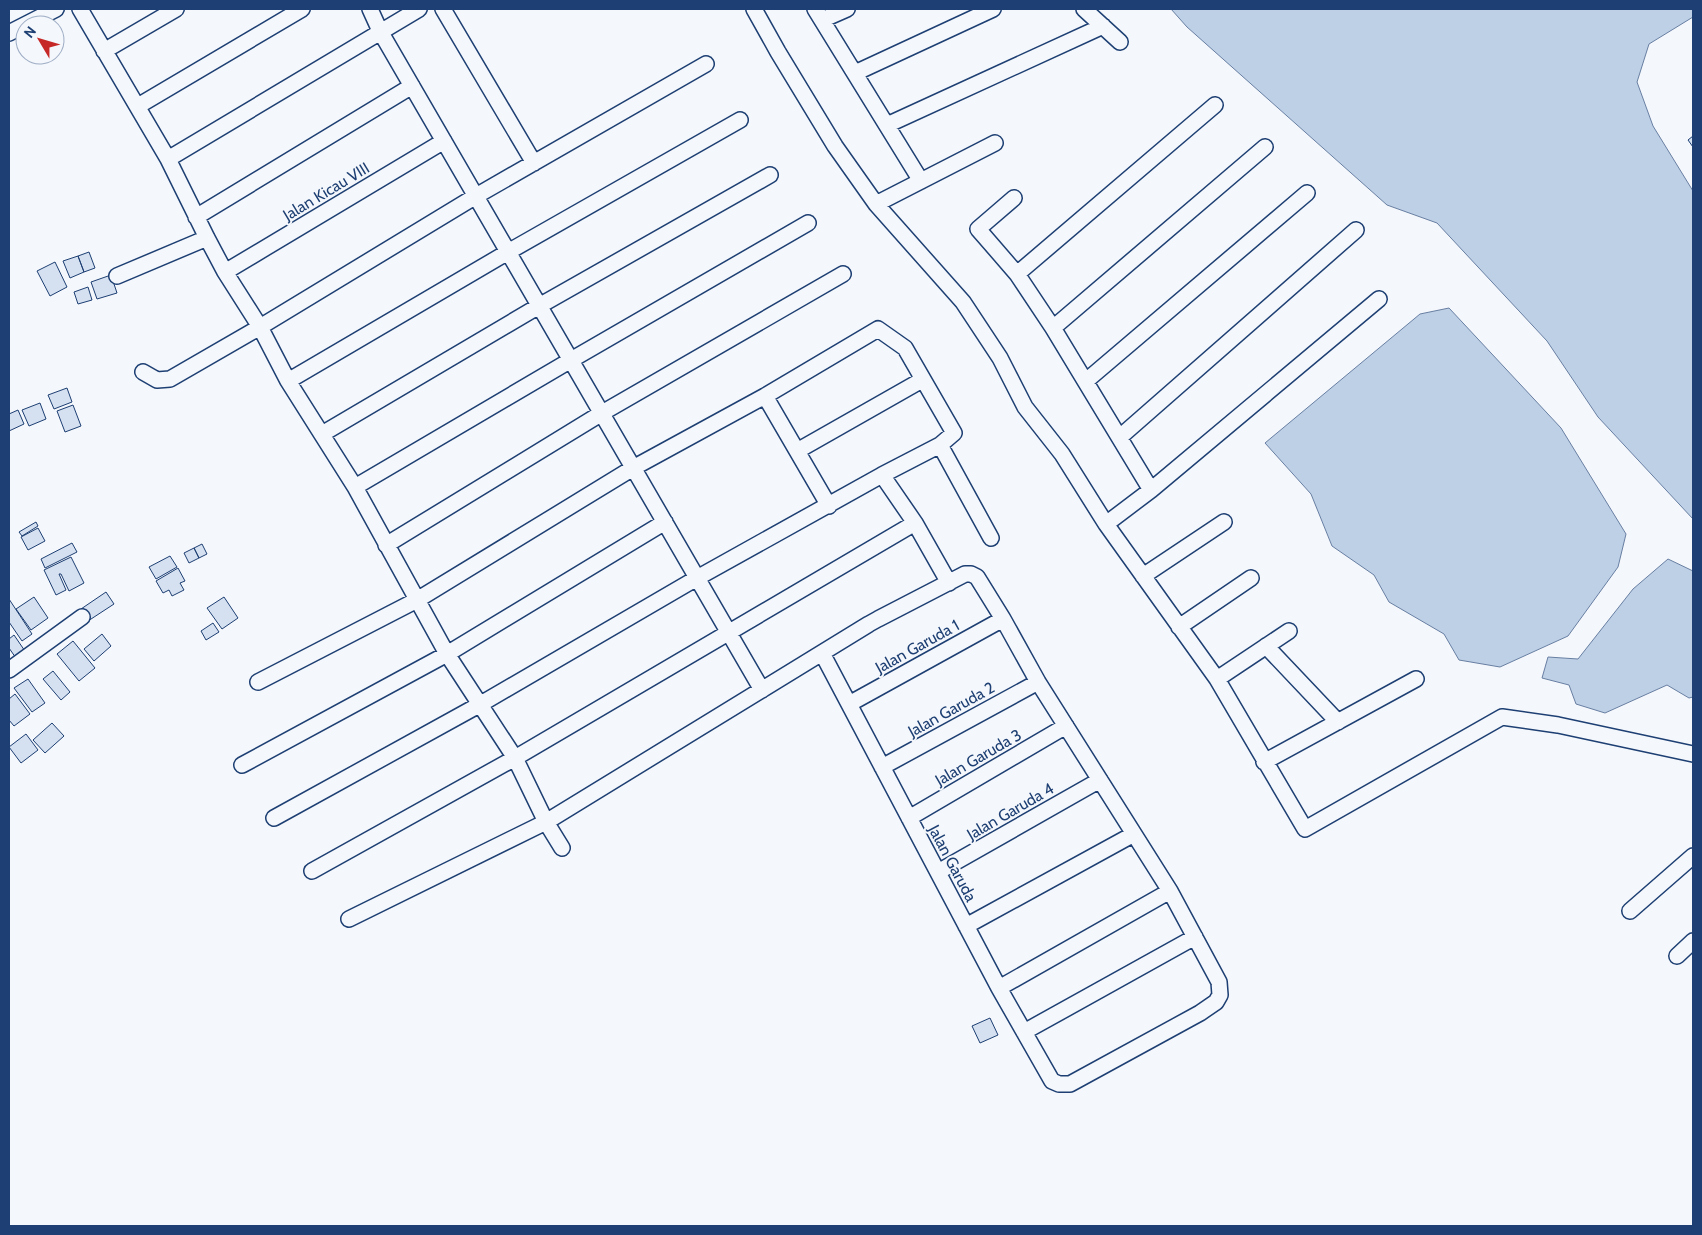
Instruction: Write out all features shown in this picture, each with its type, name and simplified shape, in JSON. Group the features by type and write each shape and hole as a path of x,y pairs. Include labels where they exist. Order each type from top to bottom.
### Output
{"street":[{"path":"9,33 56,9"},
{"path":"80,9 168,159 206,238 225,272 260,327 288,381 355,487 447,654 515,758 546,822 562,848"},
{"path":"104,51 176,9"},
{"path":"138,106 302,9"},
{"path":"370,9 380,31 762,690"},
{"path":"168,159 419,9"},
{"path":"442,9 534,163"},
{"path":"754,9 835,146 876,204 963,302 1000,358 1025,407 1062,454 1106,524 1216,679 1305,829 1502,717 1558,726 1693,754"},
{"path":"847,9 818,15 921,181"},
{"path":"854,73 993,9"},
{"path":"1084,9 1120,42"},
{"path":"887,125 1103,26"},
{"path":"143,372 156,380 170,379 260,327 476,196 706,64"},
{"path":"196,217 412,86"},
{"path":"1016,274 1215,105"},
{"path":"288,381 508,252 740,120"},
{"name":"Jalan Kicau VIII","path":"225,272 444,141"},
{"path":"876,204 996,143"},
{"path":"1053,328 1264,147"},
{"path":"322,434 539,306 770,175"},
{"path":"1086,381 1307,193"},
{"path":"1014,198 978,229 1016,274 1053,328 1151,490"},
{"path":"355,487 808,223"},
{"path":"1120,437 1356,230"},
{"path":"116,276 206,238"},
{"path":"386,545 602,413 843,274"},
{"path":"1106,524 1151,490 1379,299"},
{"path":"258,682 417,600 633,468 765,396 878,329 905,348 954,433 940,445 882,475 697,578 479,705 274,818"},
{"path":"797,451 922,380"},
{"path":"765,396 829,506"},
{"path":"940,445 991,538"},
{"path":"882,475 915,523 949,584"},
{"path":"242,765 447,654 665,522"},
{"path":"1143,576 1224,522"},
{"path":"312,870 515,758 915,523"},
{"path":"350,918 546,822 878,619 949,584 965,574 971,574 977,577 1003,619 1038,682 1170,891 1195,937 1024,1032"},
{"path":"1179,627 1251,578"},
{"path":"9,670 82,617"},
{"name":"Jalan Garuda 1","path":"849,704 1003,619"},
{"path":"1216,679 1289,631"},
{"path":"1266,646 1338,722"},
{"name":"Jalan Garuda","path":"822,653 999,988 1052,1080 1059,1084 1070,1084 1200,1013 1216,1002 1220,995 1219,982 1195,937"},
{"path":"1264,762 1416,679"},
{"name":"Jalan Garuda 2","path":"882,767 1038,682"},
{"name":"Jalan Garuda 3","path":"909,818 1066,726"},
{"name":"Jalan Garuda 4","path":"938,872 1100,780"},
{"path":"966,926 1134,834"},
{"path":"1630,911 1693,856"},
{"path":"999,988 1170,891"},
{"path":"1678,956 1693,942"}],"water":[{"path":"1171,9 1693,9 1693,17 1649,44 1637,82 1653,126 1693,191 1693,519 1598,417 1547,341 1437,223 1387,205 1187,27"},
{"path":"1449,308 1561,428 1626,534 1618,567 1568,636 1500,667 1459,660 1444,634 1389,602 1374,575 1332,546 1311,494 1265,443 1420,314"},
{"path":"1668,559 1693,571 1693,697 1689,698 1667,685 1605,713 1576,704 1569,685 1542,678 1548,657 1578,659 1633,589"}],"building":[{"path":"1693,136 1693,147 1688,140"},
{"path":"89,252 95,268 84,272 78,256"},
{"path":"78,256 84,272 70,278 63,261"},
{"path":"55,262 67,287 50,296 37,271"},
{"path":"111,275 117,293 97,299 91,282"},
{"path":"88,287 92,300 78,304 74,292"},
{"path":"67,388 72,402 54,409 48,395"},
{"path":"40,403 46,419 29,426 22,410"},
{"path":"73,405 81,426 65,432 57,411"},
{"path":"18,410 24,424 9,431 9,414"},
{"path":"36,522 38,526 22,536 19,532"},
{"path":"38,528 45,541 28,550 21,537"},
{"path":"72,543 77,552 45,568 41,559"},
{"path":"202,544 207,554 199,558 194,548"},
{"path":"194,548 199,558 189,563 184,553"},
{"path":"170,556 177,567 156,579 149,567"},
{"path":"71,557 84,583 69,591 61,574 59,574 66,590 56,595 44,570"},
{"path":"178,568 185,581 180,583 184,590 172,596 169,590 163,593 156,581"},
{"path":"106,592 114,604 88,621 81,609"},
{"path":"34,597 48,618 31,630 16,609"},
{"path":"224,597 238,618 222,629 207,608"},
{"path":"9,599 32,634 22,641 9,622"},
{"path":"213,623 219,632 206,640 201,631"},
{"path":"102,634 111,646 94,661 84,649"},
{"path":"14,635 27,654 18,661 9,648 9,639"},
{"path":"73,641 95,668 79,681 57,654"},
{"path":"53,671 70,692 61,700 43,679"},
{"path":"28,679 45,703 32,712 14,688"},
{"path":"15,694 30,714 14,726 9,720 9,699"},
{"path":"52,723 64,736 45,753 33,740"},
{"path":"26,734 38,750 21,763 9,747"},
{"path":"990,1018 998,1035 980,1043 972,1026"}]}
